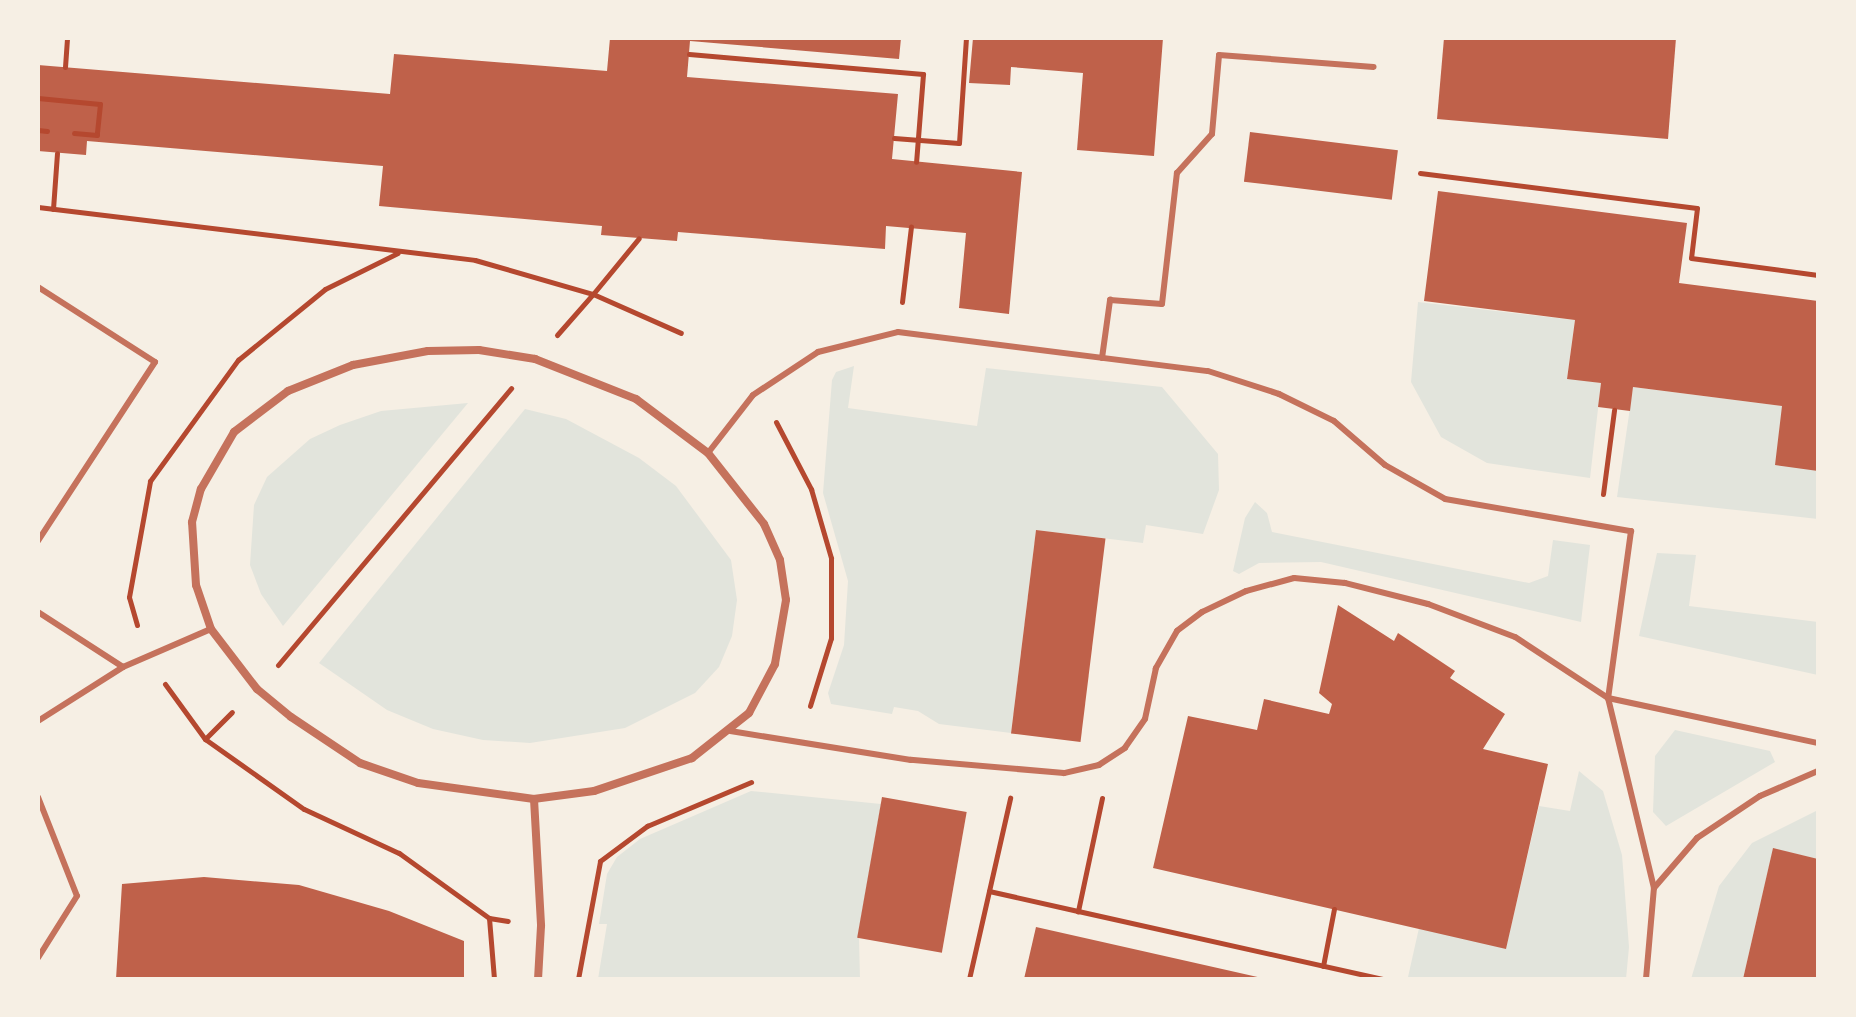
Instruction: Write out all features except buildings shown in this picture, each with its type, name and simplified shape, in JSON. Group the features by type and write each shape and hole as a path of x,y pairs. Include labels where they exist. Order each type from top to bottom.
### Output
{"street":[{"path":"479,350 535,359 636,399 708,453 764,524 780,560 786,600 775,664 749,713 692,758 594,791 534,799 418,783 360,763 319,738 257,689 211,629 196,585 192,522 216,457 258,409 318,378 393,356 479,350"},
{"path":"534,799 541,926 538,979"}],"lane":[{"path":"1102,358 1110,300 1162,304 1177,173 1212,134 1219,55 1374,67"},
{"path":"38,287 155,362 38,541"},
{"path":"708,453 753,395 818,352 898,332 1208,371 1279,394 1334,421 1385,465 1445,499 1631,531 1608,698 1654,888 1646,979"},
{"path":"730,731 896,758 1016,770 1064,773 1099,765 1125,748 1145,719 1156,668 1177,631 1202,612 1246,591 1294,578 1345,583 1428,604 1501,632 1566,666 1608,698 1818,743"},
{"path":"38,612 123,667"},
{"path":"38,721 123,667 211,629"},
{"path":"1654,888 1697,838 1760,796 1818,771"},
{"path":"38,797 77,896 38,958"}],"path":[{"path":"65,67 67,38"},
{"path":"894,138 959,143 966,38"},
{"path":"689,54 923,74 916,162"},
{"path":"38,98 100,104 97,135 74,133"},
{"path":"38,130 47,131"},
{"path":"53,209 57,153"},
{"path":"1420,173 1697,208 1691,258 1818,275"},
{"path":"38,207 475,260 593,294 681,333"},
{"path":"898,332 911,227"},
{"path":"205,739 257,689 639,238"},
{"path":"398,253 325,289 238,360 150,481 129,597 145,657 205,739 304,809 399,853 489,918 494,979"},
{"path":"1599,527 1614,410"},
{"path":"1078,911 1103,795 1099,765"},
{"path":"969,979 1016,770"},
{"path":"578,979 600,861 647,826 751,782"},
{"path":"989,891 1383,979"},
{"path":"1323,966 1334,909"}],"shaded area":[{"path":"1418,302 1575,320 1567,378 1601,383 1590,478 1487,463 1441,437 1411,382"},
{"path":"854,366 848,408 977,426 986,368 1162,387 1218,454 1219,490 1203,534 1146,525 1143,543 1036,530 1011,733 939,724 918,711 894,707 892,714 831,704 828,693 844,645 848,581 823,493 832,380 836,372"},
{"path":"1633,387 1782,406 1818,471 1818,519 1617,497"},
{"path":"468,403 283,626 261,594 250,565 254,505 267,477 310,439 340,425 381,411"},
{"path":"525,409 566,419 639,458 676,486 731,560 737,600 732,636 719,667 695,693 625,728 530,743 483,740 433,729 387,710 319,663"},
{"path":"1255,502 1267,513 1272,532 1529,583 1548,576 1553,540 1590,545 1581,622 1321,562 1259,563 1239,574 1233,571 1245,518"},
{"path":"1657,553 1696,555 1689,606 1818,622 1818,675 1639,636"},
{"path":"1675,730 1770,751 1775,762 1666,826 1653,812 1655,756"},
{"path":"1579,771 1603,791 1622,855 1629,947 1626,979 1408,977 1419,928 1506,948 1539,806 1570,811"},
{"path":"751,791 881,804 859,938 860,979 598,979 607,924 599,924 607,874 617,857 640,839"},
{"path":"1818,810 1818,859 1773,849 1743,979 1691,979 1719,886 1752,843"}]}
